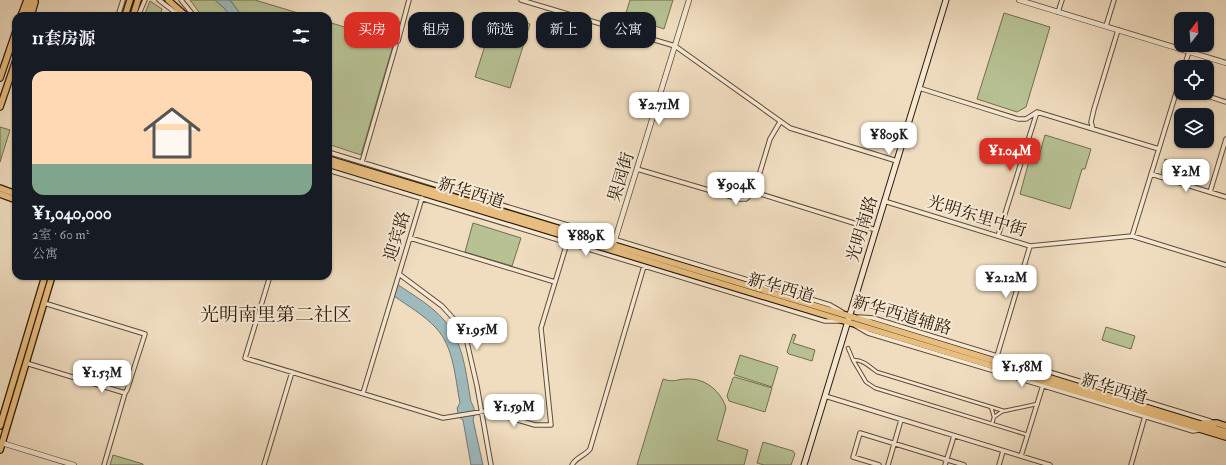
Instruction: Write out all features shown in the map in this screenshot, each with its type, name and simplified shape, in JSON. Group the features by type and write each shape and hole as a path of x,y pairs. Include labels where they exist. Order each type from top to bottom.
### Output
{"main road":[{"path":"22,12 27,0"},
{"path":"26,12 34,0"},
{"path":"32,12 34,0"},
{"path":"126,12 130,0"},
{"path":"134,12 138,0"},
{"path":"168,0 182,12"},
{"name":"光明南路","path":"804,465 946,0"},
{"path":"0,78 12,43"},
{"path":"0,107 12,72"},
{"name":"新华西道","path":"332,160 849,319 1226,432"},
{"name":"新华西道","path":"332,165 779,302 849,319 1043,384 1226,438"},
{"path":"0,188 12,192"},
{"path":"0,194 12,198"},
{"path":"0,426 2,412 44,280"},
{"path":"0,450 1,442 51,280"},
{"path":"1195,423 1226,426"}],"street":[{"path":"119,12 123,0"},
{"path":"140,12 145,0"},
{"path":"159,0 176,12"},
{"path":"181,0 191,12"},
{"path":"362,162 409,0"},
{"path":"521,0 675,46 790,128 897,161"},
{"name":"果园街","path":"613,246 689,0"},
{"path":"1019,0 1174,47"},
{"path":"1058,12 1062,0"},
{"path":"1106,26 1114,0"},
{"path":"1093,129 1091,122 1094,109 1118,30"},
{"path":"1186,60 1189,52 1226,63"},
{"path":"919,88 1018,119 1026,119 1037,112 1159,149"},
{"path":"1214,98 1226,102"},
{"path":"1132,236 1175,100"},
{"path":"998,236 1037,112"},
{"path":"637,169 743,200 754,192 770,139 780,122"},
{"path":"1210,192 1226,139"},
{"name":"新华西道辅路","path":"332,153 830,305 849,319"},
{"name":"新华西道辅路","path":"332,170 825,321 873,318 1217,424"},
{"path":"1151,174 1226,197"},
{"path":"754,192 876,230"},
{"name":"迎宾路","path":"422,198 399,274 442,306 463,329 477,386 491,465"},
{"name":"光明东里中街","path":"884,202 1030,246 1132,236 1226,265"},
{"path":"410,238 555,282"},
{"path":"269,280 245,358 443,418 486,411 535,425 551,425 541,328 567,243"},
{"path":"997,356 1030,246"},
{"path":"572,465 574,460 590,449 644,266"},
{"path":"363,393 399,274"},
{"path":"44,302 145,334 104,465"},
{"path":"848,348 866,382 875,388 1028,435"},
{"path":"853,360 863,362 877,372 1004,411"},
{"path":"26,363 126,392"},
{"path":"264,465 292,372"},
{"path":"1021,456 1043,384"},
{"path":"825,396 1021,456 1036,463 1050,465"},
{"path":"994,417 1004,411 1037,404"},
{"path":"991,407 994,417 992,424"},
{"path":"1131,465 1146,415"},
{"path":"888,465 901,420"},
{"path":"878,465 853,457 860,433 964,465"},
{"path":"945,465 954,436"},
{"path":"1,442 74,465"},
{"path":"1000,465 1004,451"}],"green space":[{"path":"190,0 215,0 227,12 199,12"},
{"path":"230,0 255,0 295,12 239,12"},
{"path":"630,0 673,0 664,29 656,26 656,12 626,12"},
{"path":"150,1 162,9 161,12 146,12"},
{"path":"1004,13 1050,27 1026,107 1017,112 977,99"},
{"path":"332,23 344,27 344,48 392,48 361,155 332,145"},
{"path":"484,48 522,48 510,88 475,77"},
{"path":"0,127 10,130 0,162"},
{"path":"1045,135 1091,149 1085,169 1082,169 1070,209 1020,194 1029,161 1037,163"},
{"path":"1165,159 1199,169 1195,183 1161,173"},
{"path":"473,223 521,238 512,266 465,252"},
{"path":"1106,327 1135,336 1131,349 1102,340"},
{"path":"793,334 796,335 793,343 815,350 812,361 789,354 787,352"},
{"path":"740,355 778,367 772,387 734,374"},
{"path":"735,377 772,388 765,412 729,401 727,396 733,378"},
{"path":"663,379 673,381 694,379 706,383 716,391 724,402 726,408 717,440 748,450 744,465 637,465"},
{"path":"763,442 793,451 795,454 791,465 764,465 757,463"},
{"path":"113,455 143,464 143,465 110,465"}],"water":[{"path":"215,0 230,0 239,12 227,12"},
{"path":"397,284 434,310 444,320 456,338 466,370 471,402 474,408 473,420 483,465 471,465 463,420 459,417 457,408 460,403 453,363 447,344 431,323 394,296"}],"district":[{"name":"光明南里第二社区","path":"276,315"}]}
